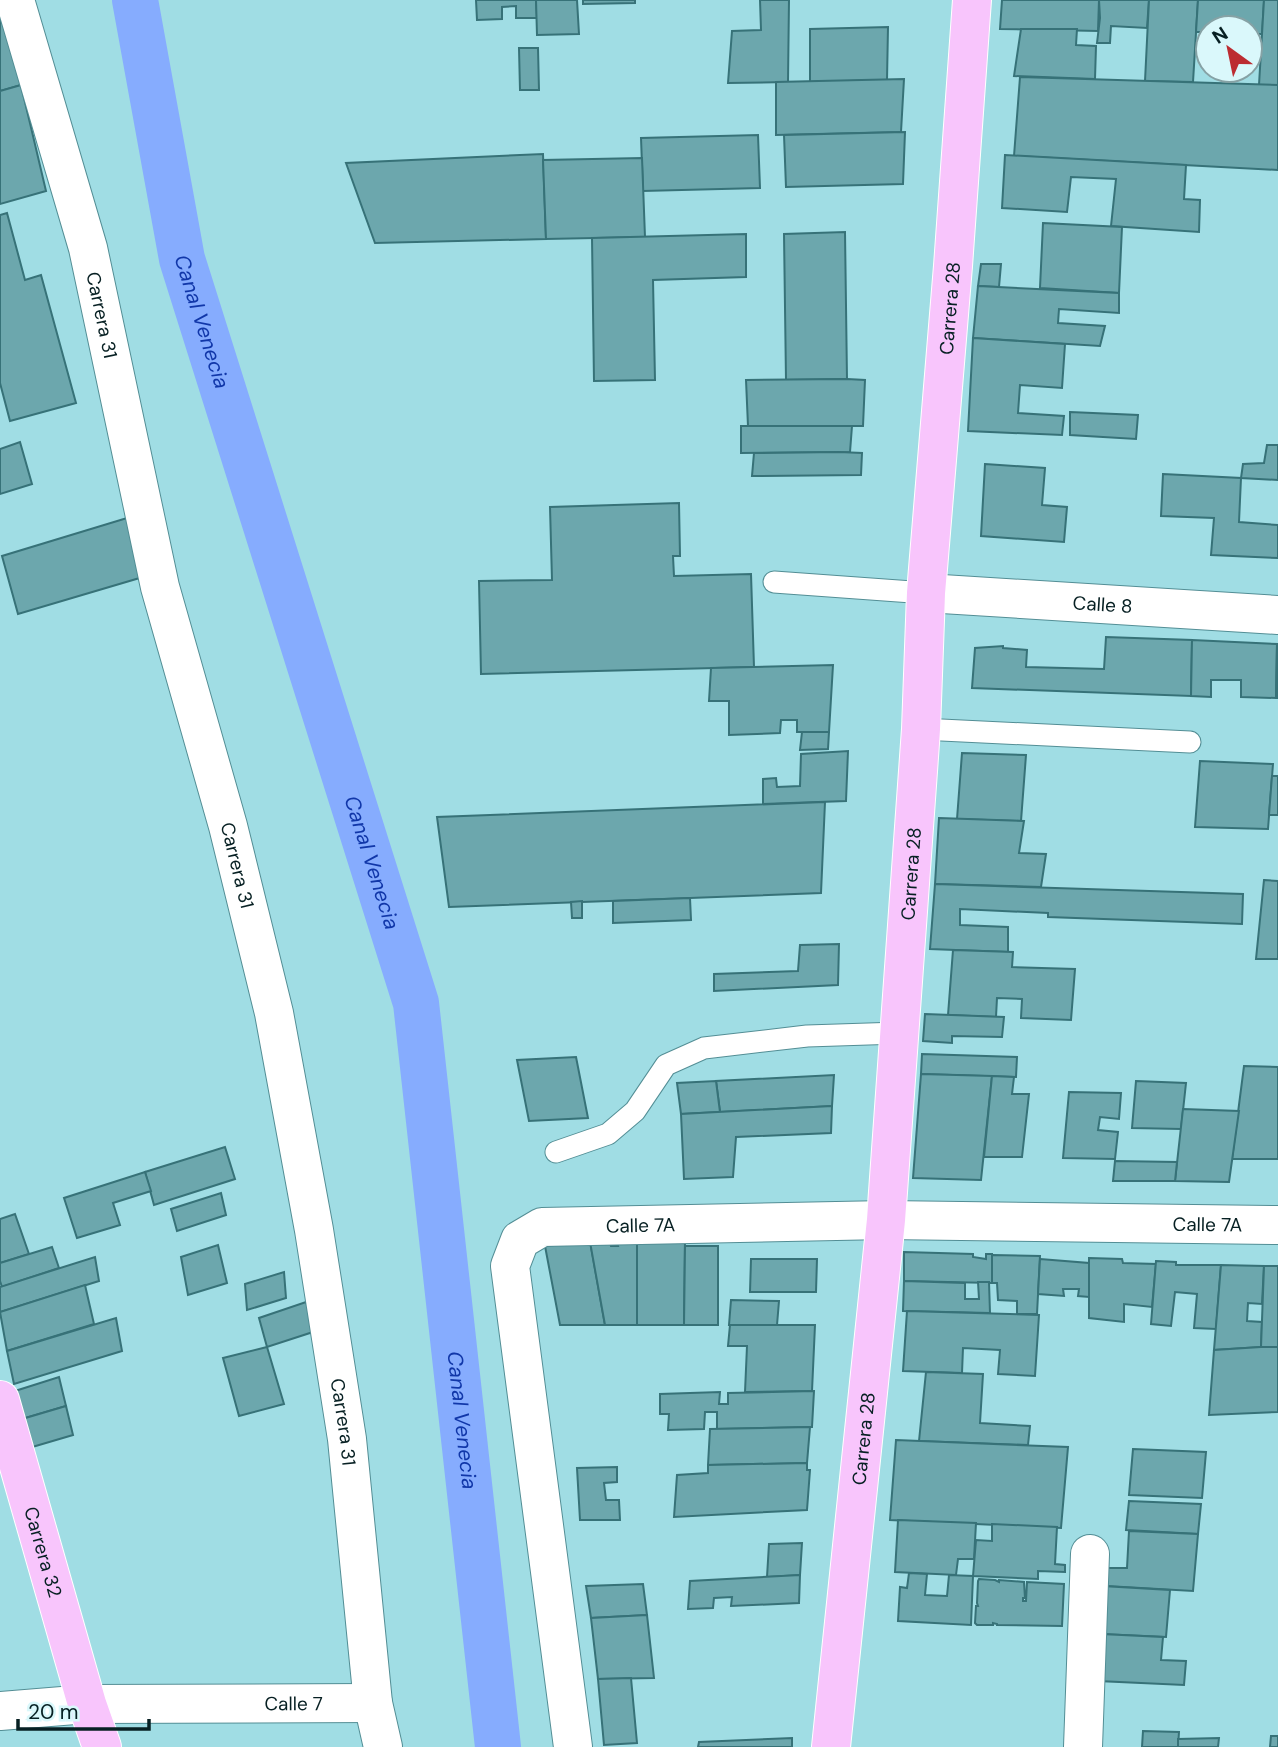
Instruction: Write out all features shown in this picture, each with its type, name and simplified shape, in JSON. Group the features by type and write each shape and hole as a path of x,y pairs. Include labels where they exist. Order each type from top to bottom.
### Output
{"main road":[{"name":"Carrera 28","path":"831,1747 886,1220 921,729 926,593 972,0"},
{"name":"Carrera 32","path":"0,1400 88,1704"},
{"path":"88,1704 103,1747"}],"street":[{"name":"Carrera 31","path":"15,0 88,248 160,587 228,825 274,1013 314,1230 347,1439 373,1703 383,1747"},
{"name":"Calle 8","path":"926,593 1278,615"},
{"name":"Calle 7A","path":"573,1747 510,1266 520,1240 542,1227 886,1220 1278,1225"},
{"path":"1083,1747 1090,1554"},
{"name":"Calle 7","path":"0,1711 88,1704 373,1703"}],"lane":[{"path":"774,582 926,593"},
{"path":"921,729 1190,742"},
{"path":"556,1152 608,1134 635,1111 666,1065 704,1048 807,1037 899,1033"}],"building":[{"path":"476,0 536,0 537,18 516,18 516,6 502,7 502,19 477,20"},
{"path":"536,0 577,0 579,34 537,35"},
{"path":"583,0 635,0 635,3 583,4"},
{"path":"760,0 789,0 788,82 728,83 732,31 761,30"},
{"path":"1002,0 1099,0 1098,31 1000,29"},
{"path":"1099,0 1149,0 1147,28 1111,26 1110,43 1097,43"},
{"path":"1149,0 1198,0 1197,14 1194,14 1193,82 1145,81"},
{"path":"1198,0 1264,0 1263,14 1197,14"},
{"path":"1264,0 1278,0 1278,85 1259,85 1264,84"},
{"path":"0,11 21,85 0,91"},
{"path":"888,27 887,80 810,82 810,29"},
{"path":"1021,29 1077,29 1076,45 1096,46 1095,79 1014,76"},
{"path":"519,48 538,48 539,90 520,90"},
{"path":"1020,77 1278,85 1278,170 1014,156"},
{"path":"904,79 901,132 776,135 776,82"},
{"path":"21,85 46,191 0,204 0,91"},
{"path":"905,132 903,184 786,187 784,135"},
{"path":"758,135 760,188 643,191 641,138"},
{"path":"543,154 546,239 375,243 346,163"},
{"path":"1005,155 1186,165 1184,199 1200,200 1199,232 1111,226 1116,179 1071,177 1067,212 1002,208"},
{"path":"642,158 645,237 546,239 543,160"},
{"path":"7,213 25,280 41,275 76,403 10,421 0,383 0,215"},
{"path":"1043,223 1122,227 1119,293 1040,288"},
{"path":"845,232 847,379 786,380 784,234"},
{"path":"746,234 746,277 653,280 655,380 594,381 592,238"},
{"path":"981,264 1001,264 999,287 978,286"},
{"path":"978,286 1119,293 1119,313 1059,309 1058,323 1105,326 1100,346 973,338"},
{"path":"973,338 1065,344 1062,388 1020,385 1018,413 1064,416 1062,435 968,431"},
{"path":"746,380 865,380 863,426 748,426"},
{"path":"1070,412 1138,415 1136,439 1070,435"},
{"path":"741,426 852,426 850,452 741,453"},
{"path":"20,442 32,484 0,494 0,449"},
{"path":"1267,445 1278,445 1278,480 1241,478 1243,464 1264,463"},
{"path":"754,453 862,453 861,475 752,476"},
{"path":"985,464 1045,468 1042,505 1067,507 1064,542 981,536"},
{"path":"1163,474 1241,478 1239,522 1278,525 1278,558 1211,555 1214,518 1161,516"},
{"path":"679,503 680,556 673,556 674,576 751,574 754,667 481,674 479,581 552,580 550,507"},
{"path":"127,518 143,577 18,614 2,556"},
{"path":"1106,637 1192,640 1191,696 972,688 975,648 1003,646 1027,650 1026,667 1104,669"},
{"path":"1192,640 1277,644 1276,698 1241,697 1241,680 1211,680 1211,697 1191,696"},
{"path":"1277,644 1278,698 1276,698"},
{"path":"833,665 829,732 797,732 797,720 781,720 780,733 729,735 729,701 709,701 711,668"},
{"path":"802,732 829,732 828,749 800,750"},
{"path":"848,751 846,801 763,804 763,779 776,778 777,787 800,786 801,754"},
{"path":"962,753 1026,755 1021,821 957,819"},
{"path":"1200,761 1273,764 1268,829 1195,827"},
{"path":"1272,776 1278,776 1278,815 1269,815"},
{"path":"825,802 821,893 449,907 437,817"},
{"path":"939,818 1024,821 1019,853 1046,854 1041,887 935,884"},
{"path":"1264,880 1278,881 1278,959 1256,959"},
{"path":"935,884 1243,894 1242,924 1048,917 1048,913 960,909 960,925 1008,927 1008,952 930,949"},
{"path":"690,898 691,920 613,923 613,901"},
{"path":"582,901 582,918 572,918 571,902"},
{"path":"839,944 838,985 714,991 714,974 798,971 800,945"},
{"path":"953,950 1013,952 1012,967 1075,969 1071,1020 1021,1018 1022,999 997,998 996,1017 948,1015"},
{"path":"925,1014 1004,1017 1002,1037 952,1036 952,1043 923,1041"},
{"path":"922,1054 1017,1057 1016,1077 921,1074"},
{"path":"576,1057 588,1118 529,1121 517,1060"},
{"path":"1244,1066 1278,1067 1278,1159 1232,1159"},
{"path":"921,1074 992,1076 981,1180 913,1178"},
{"path":"834,1075 832,1106 720,1112 716,1081"},
{"path":"992,1076 1014,1077 1012,1094 1029,1094 1022,1157 984,1157"},
{"path":"716,1081 720,1112 681,1114 677,1083"},
{"path":"1136,1081 1186,1083 1181,1129 1132,1128"},
{"path":"1069,1092 1121,1093 1119,1119 1100,1117 1098,1130 1118,1132 1115,1159 1063,1158"},
{"path":"832,1106 831,1133 736,1137 733,1177 684,1179 681,1114"},
{"path":"1183,1109 1239,1111 1229,1182 1175,1181"},
{"path":"225,1147 235,1179 154,1205 145,1172"},
{"path":"1115,1161 1177,1162 1175,1181 1113,1181"},
{"path":"145,1172 151,1191 113,1203 120,1225 77,1238 64,1198"},
{"path":"221,1193 226,1215 177,1231 171,1209"},
{"path":"15,1214 29,1254 0,1263 0,1219"},
{"path":"637,1239 685,1239 684,1325 637,1325"},
{"path":"590,1241 605,1325 560,1325 545,1246"},
{"path":"590,1242 610,1242 611,1246 618,1246 617,1242 637,1242 637,1325 605,1325"},
{"path":"218,1245 227,1283 188,1295 181,1257"},
{"path":"685,1246 718,1246 718,1325 684,1325"},
{"path":"52,1247 59,1268 2,1287 0,1263"},
{"path":"904,1252 973,1254 973,1257 986,1259 986,1254 992,1254 992,1283 904,1281"},
{"path":"992,1255 1040,1256 1037,1314 1017,1314 1017,1301 998,1300 997,1283 992,1283"},
{"path":"95,1257 99,1281 0,1312 0,1287"},
{"path":"1089,1258 1156,1264 1152,1307 1124,1304 1124,1322 1089,1318"},
{"path":"751,1259 817,1259 816,1292 750,1292"},
{"path":"1040,1259 1089,1263 1089,1297 1078,1296 1079,1289 1063,1289 1064,1296 1038,1294"},
{"path":"1156,1261 1176,1262 1176,1265 1221,1265 1216,1329 1194,1328 1197,1294 1175,1292 1171,1326 1151,1324"},
{"path":"1221,1265 1264,1266 1262,1304 1248,1303 1247,1321 1262,1322 1261,1347 1214,1350"},
{"path":"1264,1266 1278,1266 1278,1347 1261,1347"},
{"path":"284,1272 286,1298 247,1310 245,1284"},
{"path":"904,1281 965,1283 965,1299 979,1299 978,1282 989,1282 990,1313 903,1311"},
{"path":"85,1285 94,1324 7,1351 0,1312"},
{"path":"731,1300 779,1301 777,1325 729,1325"},
{"path":"306,1302 316,1331 267,1347 259,1318"},
{"path":"907,1311 1039,1315 1035,1376 998,1374 1000,1350 963,1348 962,1373 903,1371"},
{"path":"116,1318 122,1351 14,1384 7,1351"},
{"path":"730,1325 815,1325 812,1391 745,1392 747,1346 728,1346"},
{"path":"267,1347 284,1404 239,1416 223,1358"},
{"path":"1278,1347 1278,1412 1209,1415 1214,1350"},
{"path":"926,1372 983,1374 980,1423 1030,1426 1028,1445 919,1441"},
{"path":"59,1377 66,1406 22,1419 15,1391"},
{"path":"814,1391 812,1427 717,1429 717,1412 705,1412 704,1429 668,1430 669,1414 660,1414 660,1394 720,1392 719,1404 728,1404 728,1393"},
{"path":"66,1406 73,1435 29,1448 22,1419"},
{"path":"810,1427 807,1463 708,1465 710,1429"},
{"path":"896,1440 1068,1447 1061,1528 890,1520"},
{"path":"1133,1449 1206,1452 1202,1498 1129,1495"},
{"path":"807,1463 807,1470 810,1470 807,1510 674,1517 677,1475 708,1473 708,1465"},
{"path":"617,1467 617,1482 604,1483 606,1500 619,1500 620,1520 580,1520 577,1468"},
{"path":"1129,1501 1201,1504 1198,1534 1126,1530"},
{"path":"898,1520 976,1523 974,1559 958,1559 956,1575 895,1572"},
{"path":"992,1524 1057,1527 1055,1564 1065,1565 1065,1572 1038,1571 1038,1579 973,1576 976,1540 992,1541"},
{"path":"1129,1531 1198,1534 1193,1591 1106,1586 1107,1568 1127,1568"},
{"path":"802,1543 800,1575 767,1577 769,1544"},
{"path":"909,1573 927,1574 925,1595 947,1596 949,1575 973,1576 971,1625 898,1621 900,1587 907,1588"},
{"path":"800,1575 799,1603 731,1606 732,1597 714,1598 713,1608 688,1609 690,1581"},
{"path":"979,1579 1024,1582 1023,1601 1026,1601 1027,1582 1064,1584 1062,1626 993,1623 977,1625"},
{"path":"643,1584 647,1615 591,1618 586,1586"},
{"path":"1102,1586 1170,1590 1166,1637 1101,1634"},
{"path":"647,1615 654,1678 598,1679 591,1618"},
{"path":"1101,1634 1163,1637 1161,1660 1186,1661 1184,1685 1098,1681"},
{"path":"631,1678 637,1743 604,1745 598,1679"},
{"path":"1143,1731 1179,1732 1178,1747 1142,1747"},
{"path":"1271,1736 1278,1736 1278,1747 1270,1747"},
{"path":"792,1738 792,1747 698,1747 699,1742"},
{"path":"1219,1738 1218,1747 1178,1747 1178,1739"}],"waterway":[{"name":"Canal Venecia","path":"135,0 182,259 416,1003 498,1747"}]}
